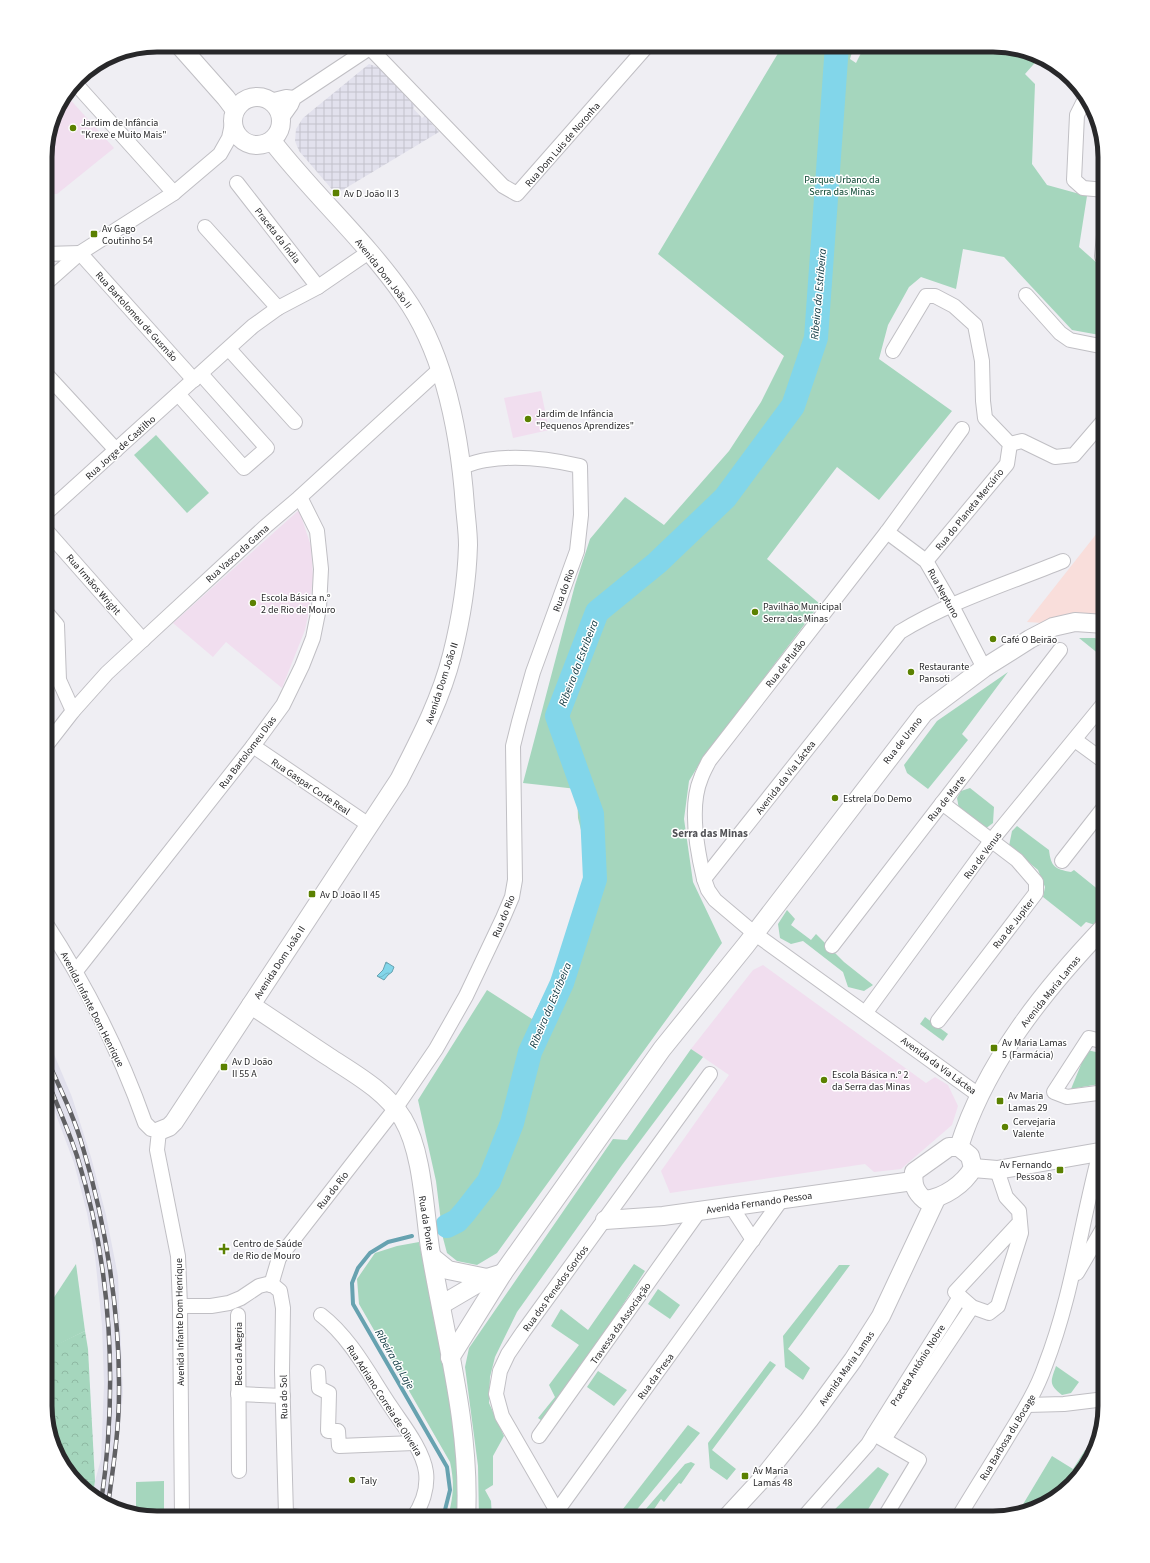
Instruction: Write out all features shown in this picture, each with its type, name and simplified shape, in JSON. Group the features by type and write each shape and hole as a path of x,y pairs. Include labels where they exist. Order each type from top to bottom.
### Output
{"street":[{"path":"185,52 238,111"},
{"path":"52,278 80,253 174,193 220,154 229,138 238,111 253,97 261,97 275,105 279,111 281,119 278,134 266,144 259,146 244,142 234,132 238,111 234,91 199,52"},
{"path":"281,119 294,98 364,52"},
{"name":"Rua Dom Luis de Noronha","path":"377,52 503,186 517,194 642,52"},
{"path":"79,87 174,193"},
{"path":"270,101 286,97 294,98"},
{"path":"1083,103 1077,115 1074,180 1083,188 1098,189"},
{"name":"Avenida Dom João II","path":"159,1131 169,1127 174,1122 399,780 426,728 438,699 452,656 464,596 468,544 462,466 455,425 440,370 425,330 404,296 369,252 285,158 272,140"},
{"name":"Praceta da Índia","path":"237,183 318,287"},
{"path":"205,227 278,308"},
{"path":"198,377 253,326 278,308 318,287 369,252"},
{"path":"52,254 80,253"},
{"name":"Rua Bartolomeu de Gusmão","path":"80,253 267,448 244,468 178,394"},
{"path":"1026,295 1060,333 1070,340 1098,346"},
{"path":"893,351 926,296 935,296 954,306 975,325 982,360 985,418 1010,444 1022,441 1055,457 1074,455 1098,427"},
{"path":"229,349 295,422"},
{"name":"Rua Vasco da Gama","path":"52,738 106,673 266,526 300,498 440,370"},
{"name":"Rua Jorge de Castilho","path":"52,508 198,377"},
{"path":"52,381 116,450"},
{"name":"Rua de Plutão","path":"704,879 696,838 696,802 700,779 709,761 887,532 962,429"},
{"name":"Rua do Planeta Mercúrio","path":"926,561 1006,464 1010,444"},
{"name":"Rua do Rio","path":"271,1285 279,1258 396,1109 436,1048 466,996 512,898 515,880 513,746 518,722 533,672 577,551 581,515 580,466 555,460 524,458 486,460 462,466"},
{"name":"Rua Bartolomeu Dias","path":"76,971 253,746 283,705 302,666 313,638 319,608 321,569 317,531 300,498"},
{"name":"Rua Neptuno","path":"887,532 926,561 952,606 984,668"},
{"name":"Rua Irmãos Wright","path":"52,537 143,640"},
{"name":"Avenida da Via Láctea","path":"980,1096 866,1012 754,933 715,900 708,890 704,879 900,632 915,623 952,606 1063,561"},
{"path":"52,619 57,625 58,680 73,711"},
{"name":"Rua de Urano","path":"450,1358 495,1276 662,1049 754,933 924,713 984,668 1030,639 1053,627 1075,622 1098,624"},
{"name":"Rua de Marte","path":"832,946 1060,650"},
{"name":"Rua de Venus","path":"866,1012 991,841 1098,711"},
{"path":"1075,740 1098,757"},
{"name":"Rua Gaspar Corte Real","path":"253,746 369,825"},
{"name":"Rua de Jupiter","path":"938,1021 1036,893 1036,882 1017,860 942,803"},
{"path":"1062,861 1098,815"},
{"name":"Avenida Infante Dom Henrique","path":"52,933 76,971 116,1049 145,1122 151,1129 159,1131 156,1150 178,1256 180,1306 182,1511"},
{"name":"Avenida Maria Lamas","path":"959,1147 967,1121 1017,1031 1048,989 1098,934"},
{"name":"Rua da Ponte","path":"251,1005 372,1086 396,1109 403,1119 414,1146 418,1165 432,1257 465,1445 466,1511"},
{"path":"1098,1040 1089,1038 1054,1092 1067,1097 1098,1093"},
{"name":"Rua dos Penedos Gordos","path":"557,1511 502,1416 496,1394 500,1371 508,1354 710,1074"},
{"path":"949,1147 959,1147 970,1156 973,1168 967,1177 936,1199 925,1200 917,1194 912,1181 914,1172 949,1147"},
{"path":"973,1168 997,1170 1098,1153"},
{"name":"Rua Barbosa du Bocage","path":"962,1511 1027,1405 1045,1367 1057,1332 1070,1283 1090,1188 1098,1164"},
{"path":"960,1297 972,1307 989,1313 998,1306 1021,1233 1019,1211 1006,1196 997,1170"},
{"name":"Avenida Fernando Pessoa","path":"604,1220 663,1216 912,1181"},
{"name":"Rua da Presa","path":"561,1511 782,1199"},
{"name":"Avenida Maria Lamas","path":"732,1511 762,1479 854,1360 881,1316 936,1199"},
{"path":"731,1206 753,1240"},
{"name":"Travessa da Associação","path":"539,1436 700,1210"},
{"name":"Praceta António Nobre","path":"879,1436 960,1297 955,1292 1020,1222"},
{"name":"Rua Barbosa du Bocage","path":"1070,1283 1098,1237"},
{"path":"432,1257 448,1270 495,1276"},
{"path":"441,1305 495,1276"},
{"path":"180,1306 211,1306 229,1303 241,1298 259,1286 267,1284 271,1285"},
{"name":"Rua do Sol","path":"271,1285 278,1288 282,1295 286,1511"},
{"name":"Praceta António Nobre","path":"809,1511 868,1444 879,1436 972,1307"},
{"name":"Beco da Alegria","path":"238,1314 239,1472"},
{"name":"Rua Adriano Correia de Oliveira","path":"321,1315 331,1323 350,1346 414,1443 423,1461 426,1472 426,1483 424,1495 417,1511"},
{"path":"318,1372 319,1388 329,1393 328,1431 338,1431 339,1446 414,1443"},
{"name":"Beco da Alegria","path":"238,1394 283,1396"},
{"path":"1027,1405 1064,1404 1098,1400"},
{"path":"879,1436 919,1460 888,1511"}],"shaded area":[{"path":"369,64 378,67 415,106 413,108 422,118 425,116 439,132 336,194 299,151 295,141 296,129 303,118"},
{"name":"Jardim de Infância \"Krexe e Muito Mais\"","path":"70,99 114,148 57,194 52,194 52,150 54,136 60,117"},
{"name":"Jardim de Infância \"Pequenos Aprendizes\"","path":"541,391 549,430 513,438 504,398"},
{"name":"Escola Básica n.º 2 de Rio de Mouro","path":"299,510 311,546 313,577 305,630 282,688 226,642 213,657 173,623"},
{"path":"1098,532 1098,615 1066,614 1043,623 1027,622"},
{"name":"Escola Básica n.º 2 da Serra das Minas","path":"763,965 926,1083 935,1077 948,1085 958,1106 952,1125 901,1169 874,1172 865,1164 670,1193 661,1171 729,1075 691,1049 753,970"},
{"path":"52,1050 72,1097 91,1157 106,1215 118,1276 123,1393 112,1501 94,1490 101,1459 104,1384 102,1325 95,1256 87,1213 74,1163 52,1104"}],"green space":[{"name":"Parque Urbano da Serra das Minas","path":"779,52 852,52 850,59 856,63 862,52 1000,52 1014,54 1036,61 1025,74 1035,84 1032,164 1047,185 1087,196 1079,247 1098,264 1098,335 1072,330 1004,257 963,249 956,289 921,277 909,287 888,325 879,359 952,411 879,500 837,467 767,559 820,604 701,761 689,781 684,819 693,882 722,943 497,1253 477,1265 457,1261 447,1253 443,1238 436,1181 418,1100 487,990 532,1019 569,945 591,870 578,818 577,789 523,783 575,585 590,539 625,497 664,525 729,451 761,402 784,356 658,254"},
{"path":"156,435 209,493 187,513 134,455"},
{"path":"1079,638 1095,638 1098,640 1098,653"},
{"path":"1008,672 962,734 968,740 928,789 907,773 904,765 937,721"},
{"path":"970,788 994,807 993,823 985,829 959,809 957,798 961,791"},
{"path":"1017,826 1049,850 1051,860 1055,866 1061,870 1071,872 1074,870 1098,889 1098,921 1095,925 1086,922 1081,927 1043,897 1045,887 1038,870 1009,846 1012,831"},
{"path":"787,910 795,919 791,925 811,940 816,934 844,962 873,985 864,991 848,987 843,972 803,941 791,944 780,938 778,924"},
{"path":"925,1017 948,1034 943,1041 920,1024"},
{"path":"691,1049 703,1057 622,1165 517,1312 495,1357 490,1377 489,1403 504,1436 493,1456 493,1485 485,1490 491,1501 492,1511 479,1511 478,1466 465,1367 469,1348 613,1139 627,1140"},
{"path":"1087,1050 1098,1052 1098,1084 1071,1089"},
{"path":"419,1242 444,1364 461,1466 458,1511 449,1511 453,1490 450,1462 359,1304 357,1279 375,1253 397,1246"},
{"path":"76,1264 85,1331 52,1348 52,1300"},
{"path":"634,1264 645,1271 545,1423 538,1418 555,1397 549,1385 579,1345 551,1326 561,1309 588,1330"},
{"path":"839,1265 850,1265 788,1349 810,1368 803,1380 785,1367 783,1336"},
{"path":"658,1289 680,1305 670,1319 648,1304"},
{"path":"85,1331 88,1349 95,1481 83,1480 66,1459 60,1446 53,1420 52,1347"},
{"path":"770,1361 776,1365 712,1450 736,1469 727,1480 710,1468 708,1443"},
{"path":"1056,1366 1079,1382 1071,1393 1062,1395 1054,1388 1052,1379"},
{"path":"598,1371 627,1390 614,1406 587,1387"},
{"path":"688,1425 700,1433 636,1511 621,1511"},
{"path":"1085,1450 1087,1451 1076,1470 1057,1489 1046,1497 1022,1506 1052,1456 1073,1469"},
{"path":"691,1462 695,1464 681,1484 679,1483 664,1502 661,1499 653,1511 644,1511 685,1464"},
{"path":"878,1467 889,1474 867,1511 833,1511"},
{"path":"83,1480 95,1481 94,1490"},
{"path":"164,1481 164,1511 136,1509 136,1482"}],"water":[{"path":"386,962 394,967 392,972 384,980 377,976 383,970"}],"waterway":[{"name":"Ribeira da Estribeira","path":"447,1226 457,1221 489,1181 512,1123 530,1052 562,983 595,879 592,814 557,716 597,612 657,563 725,498 793,406 816,338 836,52"},
{"name":"Ribeira da Laje","path":"412,1236 388,1242 370,1253 358,1268 352,1283 353,1304 447,1467 450,1490 445,1511"}],"railway":[{"path":"52,1070 71,1113 83,1148 105,1238 110,1269 117,1332 119,1407 109,1499"},
{"path":"52,1092 77,1156 89,1198 98,1241 104,1285 110,1372 109,1416 102,1495"}],"place":[{"name":"Jardim de Infância \"Krexe e Muito Mais\"","path":"73,128"},
{"name":"Av D João II 3","path":"336,193"},
{"name":"Av Gago Coutinho 54","path":"94,234"},
{"name":"Jardim de Infância \"Pequenos Aprendizes\"","path":"528,419"},
{"name":"Escola Básica n.º 2 de Rio de Mouro","path":"253,603"},
{"name":"Pavilhão Municipal Serra das Minas","path":"755,612"},
{"name":"Café O Beirão","path":"993,639"},
{"name":"Restaurante Pansoti","path":"911,672"},
{"name":"Estrela Do Demo","path":"835,798"},
{"name":"Av D João II 45","path":"312,894"},
{"name":"Av Maria Lamas 5 (Farmácia)","path":"994,1048"},
{"name":"Av D João II 55 A","path":"224,1067"},
{"name":"Escola Básica n.º 2 da Serra das Minas","path":"824,1080"},
{"name":"Av Maria Lamas 29","path":"1000,1101"},
{"name":"Cervejaria Valente","path":"1005,1127"},
{"name":"Av Fernando Pessoa 8","path":"1060,1170"},
{"name":"Centro de Saúde de Rio de Mouro","path":"224,1249"},
{"name":"Av Maria Lamas 48","path":"745,1476"},
{"name":"Taly","path":"352,1480"}],"district":[{"name":"Serra das Minas","path":"710,833"}]}
